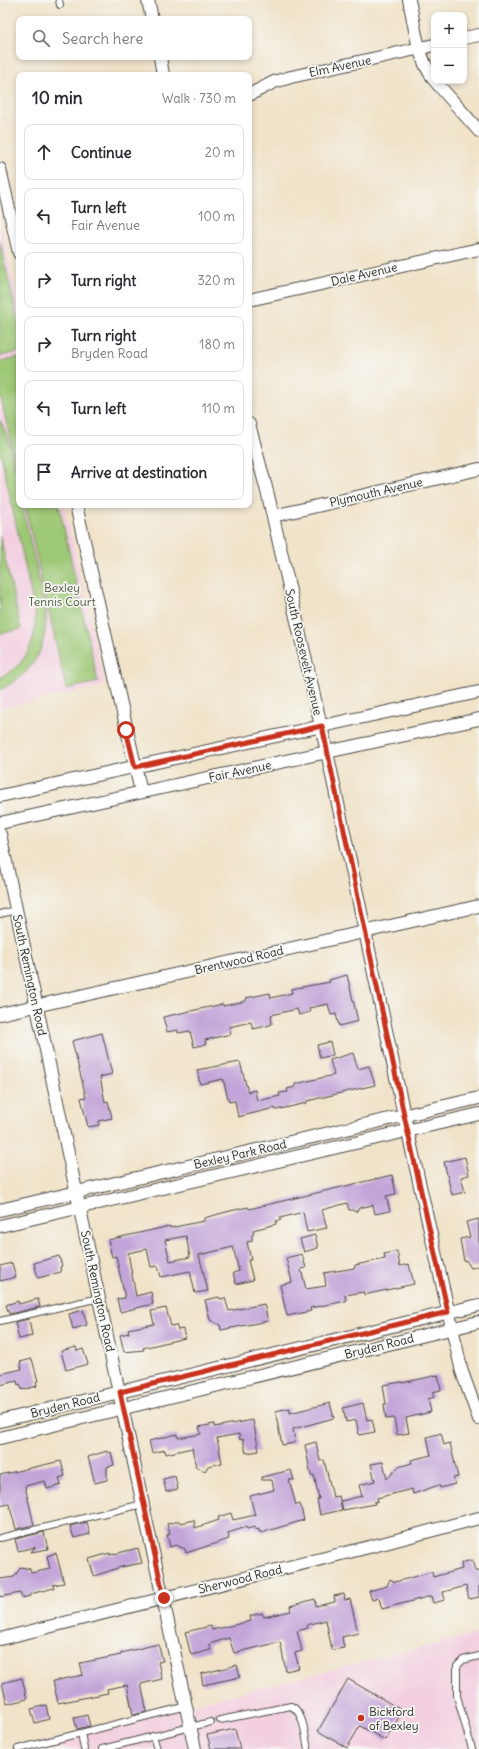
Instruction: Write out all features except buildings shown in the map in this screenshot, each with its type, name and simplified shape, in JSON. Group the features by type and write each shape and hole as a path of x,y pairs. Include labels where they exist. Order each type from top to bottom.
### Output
{"street":[{"path":"148,0 151,16"},
{"path":"409,0 420,48 427,70 431,75"},
{"path":"467,37 479,35"},
{"name":"Elm Avenue","path":"252,93 274,82 290,77 431,46"},
{"path":"160,60 162,72"},
{"path":"438,84 479,131"},
{"path":"0,169 16,240"},
{"name":"Dale Avenue","path":"252,299 479,248"},
{"name":"South Roosevelt Avenue","path":"252,436 273,516 322,726 404,1115 448,1312 462,1372 479,1419"},
{"name":"Plymouth Avenue","path":"273,516 479,468"},
{"path":"77,508 141,792"},
{"path":"0,796 479,692"},
{"name":"Fair Avenue","path":"0,823 479,719"},
{"name":"South Remington Road","path":"0,834 195,1749"},
{"name":"Brentwood Road","path":"0,1014 479,906"},
{"name":"Bexley Park Road","path":"288,1151 404,1115 479,1098"},
{"name":"Bexley Park Road","path":"0,1210 77,1192 188,1174 288,1151 408,1131 479,1114"},
{"name":"Bexley Park Road","path":"0,1226 80,1208 188,1174"},
{"name":"Bryden Road","path":"6,1428 123,1408 231,1373 330,1349 448,1312 479,1305"},
{"name":"Bryden Road","path":"6,1428 120,1392 231,1373 330,1349 452,1329 479,1322"},
{"name":"Sherwood Road","path":"0,1639 479,1518"}],"lane":[{"path":"0,914 16,910"},
{"path":"0,1321 99,1298"},
{"path":"0,1538 143,1504"},
{"path":"472,1749 462,1719 457,1696 457,1666 463,1660 479,1656"},
{"path":"18,1749 45,1746 81,1733 186,1706"},
{"path":"220,1720 291,1706 295,1708 300,1715 308,1749"},
{"path":"102,1749 211,1722"},
{"path":"81,1733 84,1749"},
{"path":"154,1736 157,1749"}],"shaded area":[{"path":"0,223 16,293 16,508 65,508 105,686 0,708"},
{"path":"479,1633 479,1749 18,1749 187,1706"}],"green space":[{"path":"0,242 16,313 16,353 0,356"},
{"path":"16,358 16,466 0,394 0,361"},
{"path":"0,420 11,450 16,474 16,508 23,508 46,610 46,624 41,647 30,667 12,683 0,690 0,678 17,666 28,651 34,632 35,612 0,451"},
{"name":"Bexley Tennis Court","path":"26,508 60,508 98,682 66,689"},
{"path":"0,536 21,629 0,634"}],"place":[{"name":"Bickford of Bexley","path":"361,1718"}],"route":[{"path":"126,730 135,767 322,726 404,1115 448,1312 120,1392 164,1598"}]}
